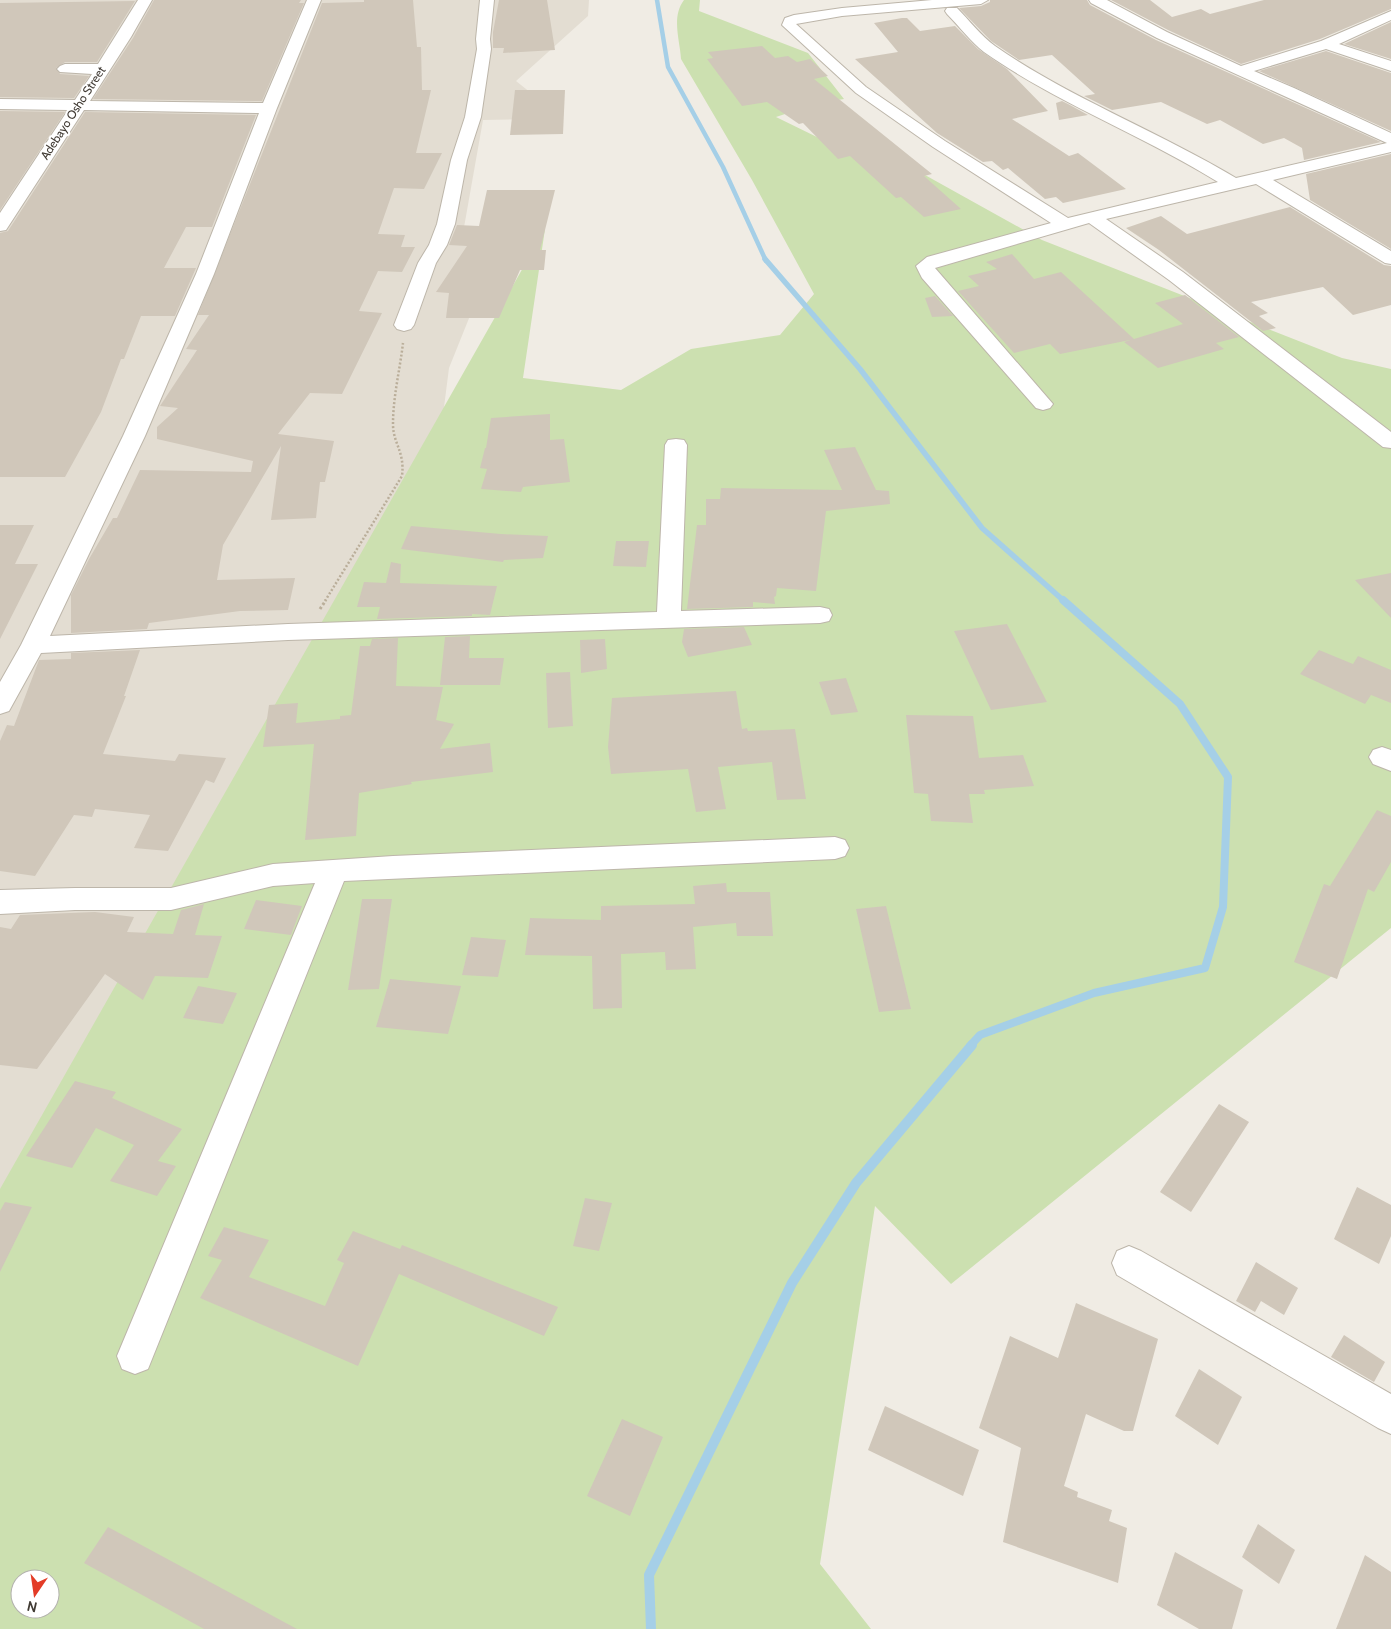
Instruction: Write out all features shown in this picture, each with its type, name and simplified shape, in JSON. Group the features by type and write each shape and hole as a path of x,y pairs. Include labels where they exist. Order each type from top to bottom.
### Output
{"street":[{"name":"Adebayo Osho Street","path":"0,226 145,0"},
{"path":"0,704 33,645 134,436 205,274 269,108 314,0"},
{"path":"404,325 426,263 438,245 446,224 459,160 473,117 484,49 483,39 487,0"},
{"path":"981,0 832,13 794,19 790,21 789,26 861,90 939,144 1065,224"},
{"path":"1096,0 1162,35 1289,91 1391,139"},
{"path":"952,12 988,48 1045,83 1199,163 1233,184"},
{"path":"1240,71 1326,44 1391,15"},
{"path":"1326,44 1391,66"},
{"path":"65,69 102,69"},
{"path":"0,104 269,108"},
{"path":"1043,404 929,274 925,266 933,261 1065,224 1391,147"},
{"path":"1259,178 1391,259"},
{"path":"1092,218 1176,276 1391,442"},
{"path":"669,620 676,445"},
{"path":"33,645 288,632 820,615"},
{"path":"0,902 75,898 171,899 273,875 334,871 835,848"},
{"path":"135,1356 334,871"},
{"path":"1129,1263 1391,1415"}],"path":[{"path":"288,632 314,615 323,605 402,476 405,464 404,454 392,436 392,423 404,325"}],"shaded area":[{"path":"0,0 589,0 588,16 516,81 541,101 532,119 483,120 463,233 492,261 449,368 431,509 0,1386"}],"green space":[{"path":"684,0 700,0 699,11 808,53 844,99 818,103 776,117 821,139 916,170 1042,240 1342,358 1391,369 1391,928 951,1284 875,1206 820,1564 871,1629 0,1629 0,1189 545,229 523,378 621,390 691,349 780,335 814,294 752,180 681,59 677,29 678,14"}],"building":[{"path":"154,0 301,0 299,3 304,3 262,101 93,99 133,38"},
{"path":"364,0 413,0 417,47 421,47 422,90 431,90 416,153 442,153 424,189 394,188 378,234 405,235 401,247 415,247 402,272 378,271 359,311 382,313 342,394 310,393 278,434 334,441 325,482 320,482 316,518 271,520 281,446 223,545 217,580 295,578 288,610 240,611 149,623 147,629 71,633 71,595 113,518 117,518 140,470 251,472 253,461 157,439 157,427 178,408 160,406 197,350 186,349 209,315 198,315 322,3 364,2"},
{"path":"499,0 547,0 555,50 503,53 504,48 493,48 493,32"},
{"path":"990,0 1087,0 1090,5 1156,40 1381,142 1304,160 1302,148 1284,138 1263,144 1220,120 1207,124 1161,102 1112,110 1084,96 1095,94 1052,55 1019,60 991,41 959,8 981,6 990,2"},
{"path":"1111,0 1150,0 1172,17 1201,9 1210,14 1264,0 1391,0 1391,9 1320,39 1241,64 1168,30"},
{"path":"135,1 97,62 65,62 56,68 60,74 89,76 74,98 0,97 0,3"},
{"path":"907,18 920,31 955,26 978,49 1007,69 1048,111 1012,119 1069,156 1078,153 1126,189 1063,203 1056,197 1045,199 1008,168 1003,170 992,161 983,162 937,133 855,59 898,52 874,23"},
{"path":"1391,22 1391,59 1344,44"},
{"path":"762,46 775,58 788,56 797,62 810,59 828,76 814,79 932,174 924,176 961,209 924,217 901,197 896,198 850,156 838,159 803,123 799,124 767,102 742,106 707,59 713,58 708,52"},
{"path":"1326,51 1391,73 1391,131 1259,71"},
{"path":"515,90 565,90 563,134 510,135"},
{"path":"1062,101 1088,115 1059,120 1056,103"},
{"path":"0,111 65,112 0,210"},
{"path":"85,112 256,115 212,227 186,227 164,268 196,268 175,316 141,316 124,359 121,359 101,412 65,477 0,477 0,233 8,231"},
{"path":"1391,154 1391,249 1310,200 1306,174"},
{"path":"487,190 555,190 540,250 546,250 544,270 520,270 499,318 446,318 449,293 436,292 467,246 449,245 457,225 479,226"},
{"path":"1290,207 1384,265 1391,266 1391,305 1353,315 1323,287 1251,302 1268,313 1259,316 1276,328 1263,331 1159,250 1126,228 1161,216 1187,234"},
{"path":"1012,254 1034,279 1061,272 1134,339 1183,324 1155,303 1185,295 1239,337 1216,343 1224,349 1158,368 1124,342 1130,340 1060,354 1050,344 1014,353 958,291 979,286 968,276 997,269 986,262"},
{"path":"935,296 953,316 932,317 925,298"},
{"path":"550,414 550,440 564,439 570,482 523,487 521,492 481,489 487,469 480,468 486,448 491,418"},
{"path":"855,447 876,490 889,491 890,504 826,511 816,591 777,588 776,596 774,597 775,604 753,602 753,607 687,609 697,525 706,525 706,499 720,499 721,488 842,490 824,450"},
{"path":"0,525 34,525 15,564 38,564 0,639"},
{"path":"411,526 548,536 543,558 504,560 503,562 401,549"},
{"path":"616,541 649,541 646,567 613,566"},
{"path":"391,562 401,564 400,583 497,586 490,615 472,614 472,616 377,619 380,607 357,607 364,582 386,583"},
{"path":"1391,573 1391,618 1355,580"},
{"path":"1007,624 1047,702 991,710 954,631"},
{"path":"744,627 752,645 688,657 682,642 684,629"},
{"path":"470,636 469,658 504,658 500,685 440,685 445,637"},
{"path":"398,638 396,686 443,687 436,720 454,724 440,749 490,743 493,772 411,782 412,784 359,793 356,836 305,840 314,744 263,747 269,705 298,703 296,723 340,719 340,716 351,715 360,646 370,646 372,639"},
{"path":"605,639 607,669 581,673 580,640"},
{"path":"140,650 124,696 126,696 103,754 175,761 179,754 226,758 214,783 206,780 168,851 134,848 150,815 95,809 92,817 74,815 35,876 0,871 0,741 7,725 14,726 39,660 71,659 71,653"},
{"path":"1319,650 1353,664 1358,656 1391,670 1391,703 1371,695 1365,704 1300,674"},
{"path":"570,672 573,726 548,728 546,673"},
{"path":"846,678 858,712 831,715 819,682"},
{"path":"736,691 742,729 747,728 748,731 795,729 806,799 777,800 772,762 718,767 726,809 696,812 688,769 611,774 608,747 612,698"},
{"path":"906,715 973,716 979,758 1023,755 1034,786 984,790 985,794 969,794 973,823 931,821 928,794 914,793"},
{"path":"1377,810 1391,816 1391,862 1374,892 1368,889 1337,979 1294,962 1324,884 1330,886"},
{"path":"726,883 727,892 770,892 773,936 737,936 736,923 693,927 696,969 666,970 665,952 621,954 622,1008 593,1009 592,956 525,955 530,918 601,920 601,906 695,904 693,886"},
{"path":"362,899 392,899 379,989 348,990"},
{"path":"256,900 302,906 291,935 244,929"},
{"path":"204,904 195,935 222,936 208,978 155,976 143,1000 105,974 37,1069 0,1065 0,927 11,929 20,915 95,912 134,917 127,932 173,934 181,910"},
{"path":"886,906 911,1009 879,1012 856,909"},
{"path":"471,937 506,940 498,977 462,975"},
{"path":"390,979 461,986 448,1034 376,1027"},
{"path":"198,986 237,993 223,1024 183,1018"},
{"path":"75,1081 116,1092 112,1098 182,1129 158,1161 176,1166 157,1196 110,1181 134,1145 96,1128 72,1168 26,1156"},
{"path":"1219,1104 1249,1122 1191,1212 1160,1192"},
{"path":"1357,1187 1391,1205 1391,1236 1379,1264 1334,1239"},
{"path":"585,1198 612,1203 599,1251 573,1246"},
{"path":"5,1202 32,1207 0,1272 0,1211"},
{"path":"224,1227 269,1240 249,1277 325,1306 344,1263 337,1260 353,1231 400,1249 402,1245 558,1307 544,1336 399,1274 358,1366 200,1298 222,1260 208,1256"},
{"path":"1256,1262 1298,1288 1284,1315 1261,1301 1255,1312 1236,1301"},
{"path":"1076,1303 1158,1339 1133,1431 1124,1431 1086,1414 1064,1486 1078,1492 1077,1497 1112,1510 1109,1521 1127,1528 1118,1583 1003,1542 1021,1448 979,1428 1010,1336 1058,1358"},
{"path":"1344,1335 1385,1362 1374,1382 1331,1357"},
{"path":"1199,1369 1242,1397 1218,1445 1175,1416"},
{"path":"885,1406 979,1450 963,1496 868,1450"},
{"path":"622,1419 663,1437 630,1516 587,1496"},
{"path":"1258,1524 1295,1550 1279,1584 1242,1557"},
{"path":"108,1527 297,1629 204,1629 84,1563"},
{"path":"1175,1552 1243,1590 1232,1629 1199,1629 1157,1605"},
{"path":"1365,1555 1391,1572 1391,1629 1336,1629"}],"waterway":[{"path":"657,0 668,67 723,167 765,259"},
{"path":"765,259 860,369 982,528 1064,601"},
{"path":"970,1046 980,1035 1094,993 1205,968 1223,907 1228,777 1180,704 1063,600"},
{"path":"651,1629 649,1575 792,1283 856,1183 972,1045"}]}
